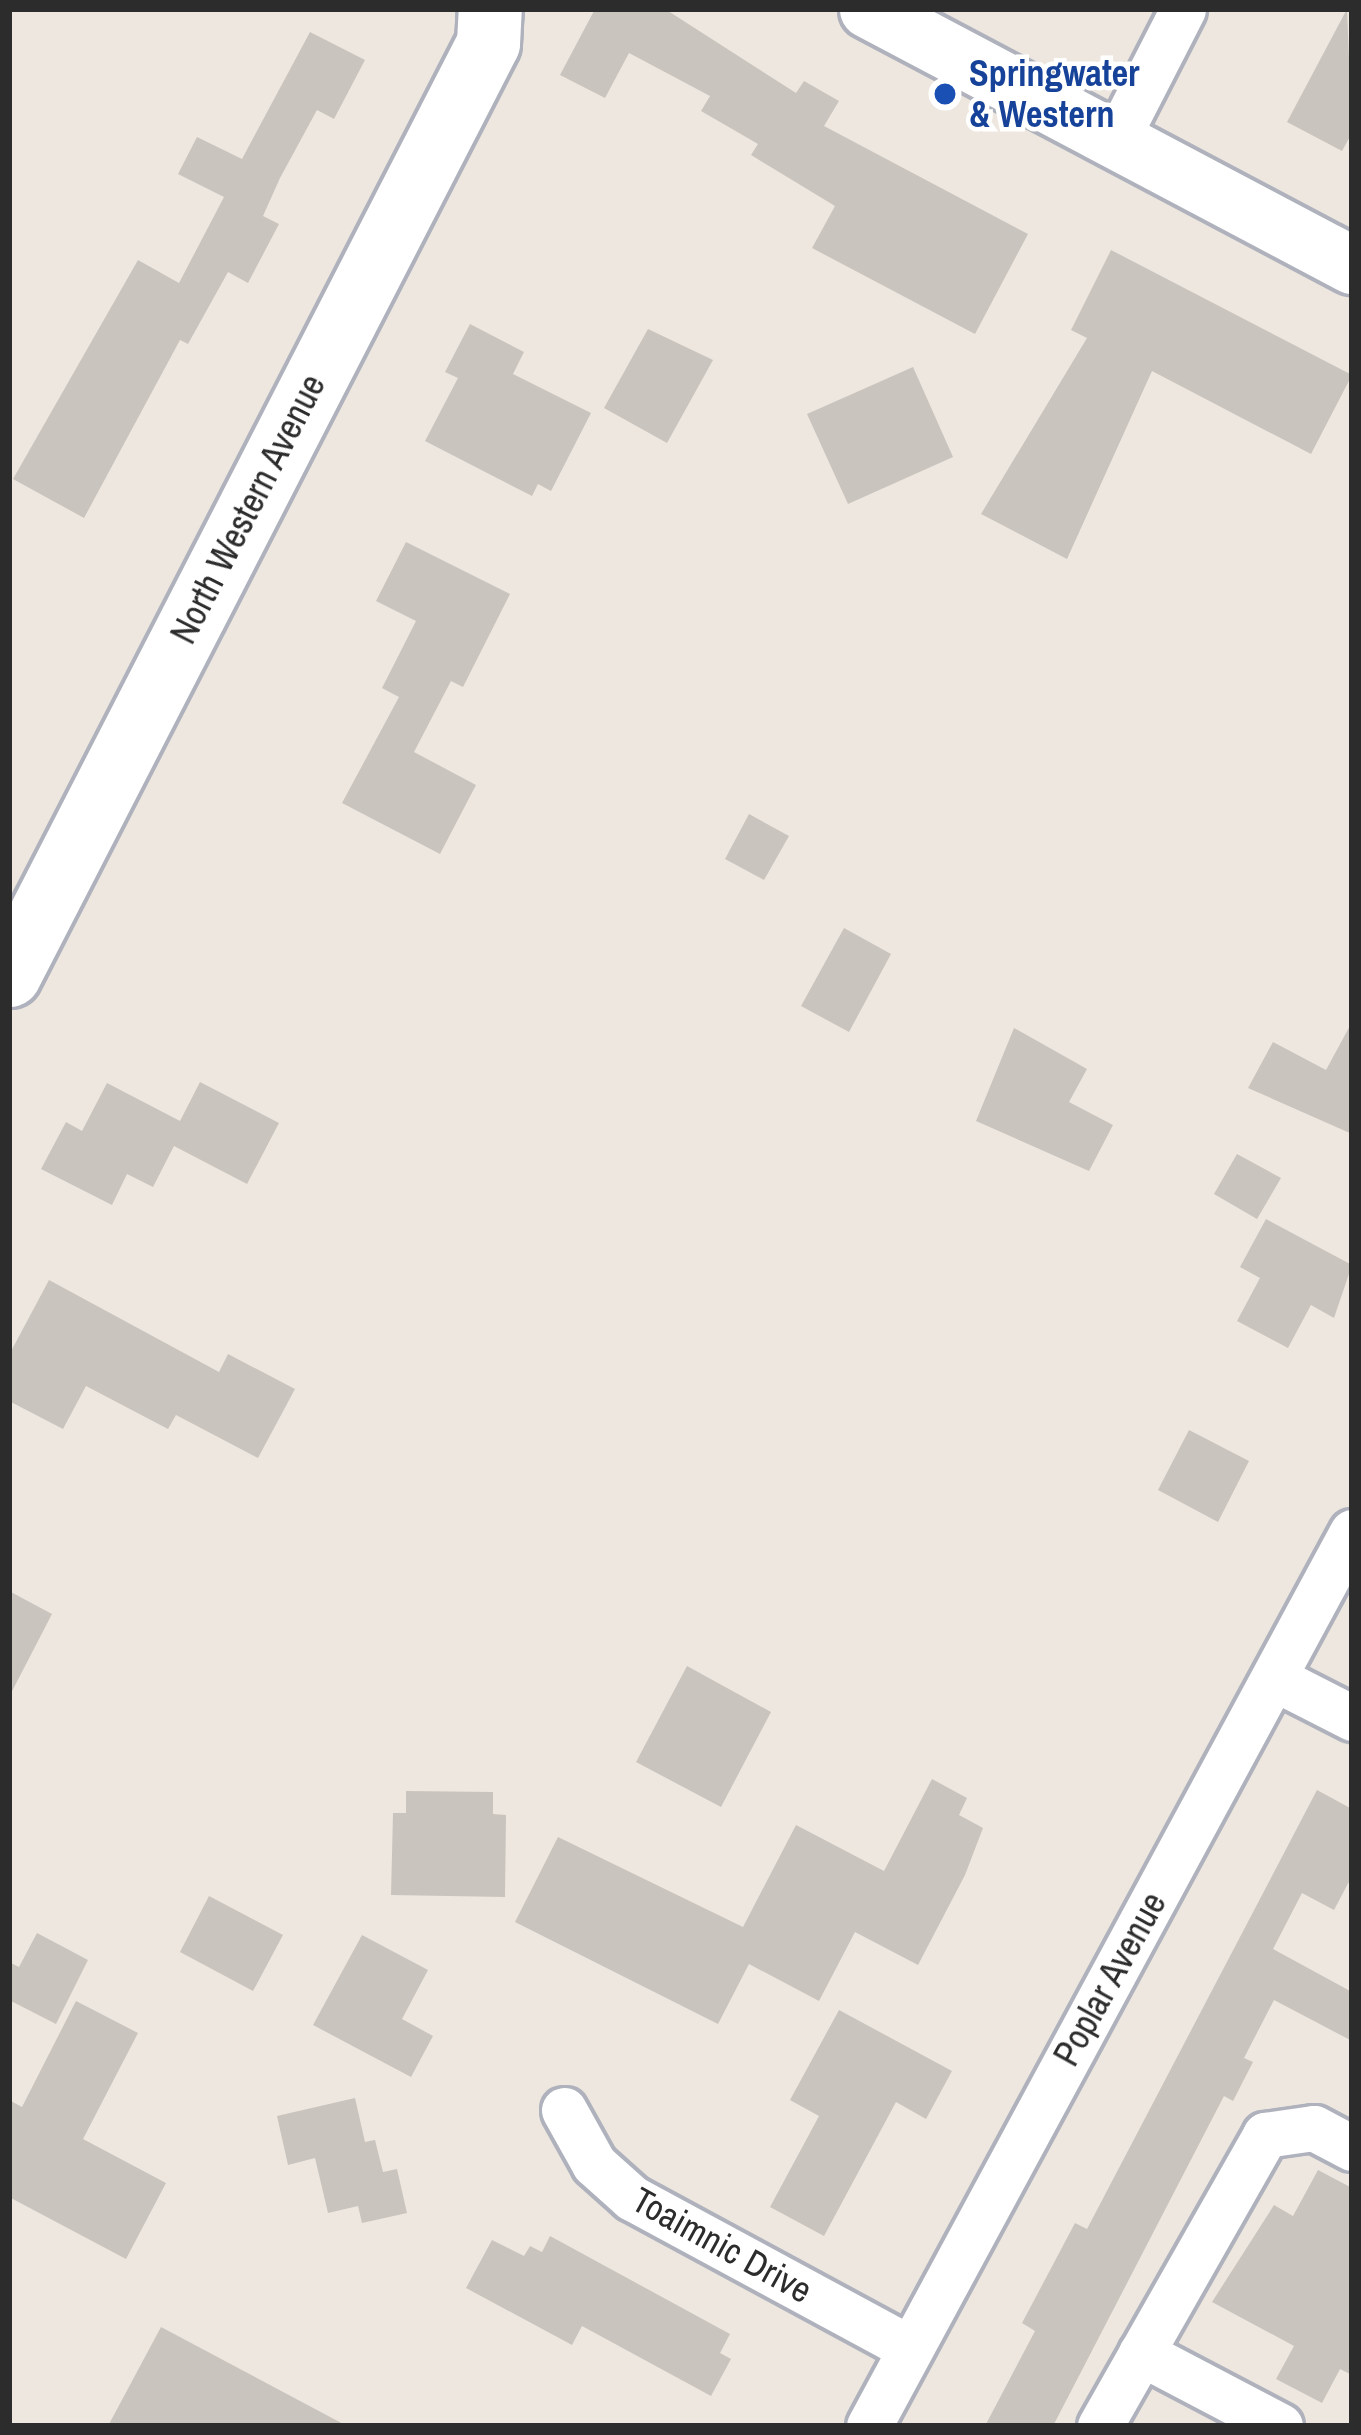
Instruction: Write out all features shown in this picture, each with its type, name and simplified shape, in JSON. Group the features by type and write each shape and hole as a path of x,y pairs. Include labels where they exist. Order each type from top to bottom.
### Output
{"main road":[{"name":"North Western Avenue","path":"9,975 503,20"}],"street":[{"path":"868,9 1352,265"},
{"path":"1116,140 1183,9"},
{"name":"Poplar Avenue","path":"869,2426 1352,1532"},
{"path":"1274,1678 1352,1718"},
{"name":"Toaimnic Drive","path":"564,2110 594,2164 632,2198 909,2348"},
{"path":"1100,2426 1264,2135 1315,2128 1352,2148"},
{"path":"1141,2353 1280,2426"}],"building":[{"path":"595,9 665,9 796,93 804,81 839,101 824,126 1028,234 975,334 812,248 835,206 751,155 758,144 701,111 710,96 629,53 605,98 560,75"},
{"path":"1347,9 1352,133 1342,151 1287,122"},
{"path":"310,32 365,60 334,119 317,110 280,178 263,216 279,224 248,283 228,272 188,344 180,340 84,518 13,479 138,260 179,283 224,197 178,174 197,137 242,159"},
{"path":"1111,250 1352,375 1311,454 1152,371 1067,559 981,514 1087,338 1071,330"},
{"path":"470,324 524,352 513,374 591,413 551,491 538,484 532,496 425,441 458,378 445,372"},
{"path":"648,329 713,360 667,443 604,408"},
{"path":"913,367 953,457 848,504 807,414"},
{"path":"406,542 510,594 463,687 451,681 414,752 476,785 440,854 342,803 399,697 382,688 416,621 376,601"},
{"path":"749,814 789,836 764,880 725,859"},
{"path":"844,928 891,954 849,1032 801,1006"},
{"path":"1352,1022 1352,1134 1248,1088 1273,1042 1326,1070"},
{"path":"1014,1028 1087,1069 1069,1102 1113,1125 1089,1171 976,1121"},
{"path":"200,1082 279,1123 247,1184 174,1146 153,1187 127,1174 112,1205 41,1169 66,1122 82,1131 107,1083 180,1121"},
{"path":"1237,1154 1281,1178 1257,1219 1214,1194"},
{"path":"1266,1219 1352,1265 1334,1318 1311,1305 1288,1348 1237,1321 1260,1278 1240,1267"},
{"path":"49,1280 219,1372 228,1354 295,1389 258,1458 176,1415 168,1429 86,1386 63,1429 9,1401 9,1355"},
{"path":"1189,1430 1249,1461 1218,1522 1158,1490"},
{"path":"9,1591 52,1614 9,1697"},
{"path":"687,1666 771,1712 721,1807 636,1762"},
{"path":"932,1779 967,1798 959,1815 983,1828 965,1875 918,1965 855,1932 819,2001 749,1964 718,2024 515,1922 558,1837 743,1927 796,1825 884,1871"},
{"path":"1317,1790 1352,1809 1352,1876 1334,1910 1302,1893 1273,1949 1352,1992 1352,2041 1274,2000 1244,2058 1253,2062 1233,2101 1224,2096 1053,2426 985,2426 1035,2331 1022,2323 1075,2223 1087,2229"},
{"path":"406,1791 493,1792 493,1814 506,1815 505,1897 391,1895 393,1813 406,1813"},
{"path":"209,1896 283,1935 253,1991 180,1952"},
{"path":"37,1933 88,1960 56,2024 9,2000 9,1962 19,1967"},
{"path":"362,1935 428,1970 402,2019 433,2036 411,2077 313,2025"},
{"path":"76,2001 138,2033 83,2139 166,2183 126,2259 9,2197 9,2100 22,2107"},
{"path":"839,2010 952,2071 926,2119 896,2102 824,2236 770,2207 819,2116 790,2100"},
{"path":"355,2098 365,2142 375,2140 383,2172 397,2169 407,2213 362,2223 358,2206 328,2213 315,2158 288,2165 277,2116"},
{"path":"1318,2170 1352,2188 1352,2375 1340,2369 1322,2403 1276,2379 1294,2346 1212,2302 1274,2205 1293,2216"},
{"path":"550,2236 730,2334 720,2353 731,2359 711,2396 582,2326 572,2345 466,2288 492,2240 524,2256 530,2246 542,2252"},
{"path":"161,2327 347,2426 108,2426"}],"place":[{"name":"Springwater & Western","path":"945,94"}]}
